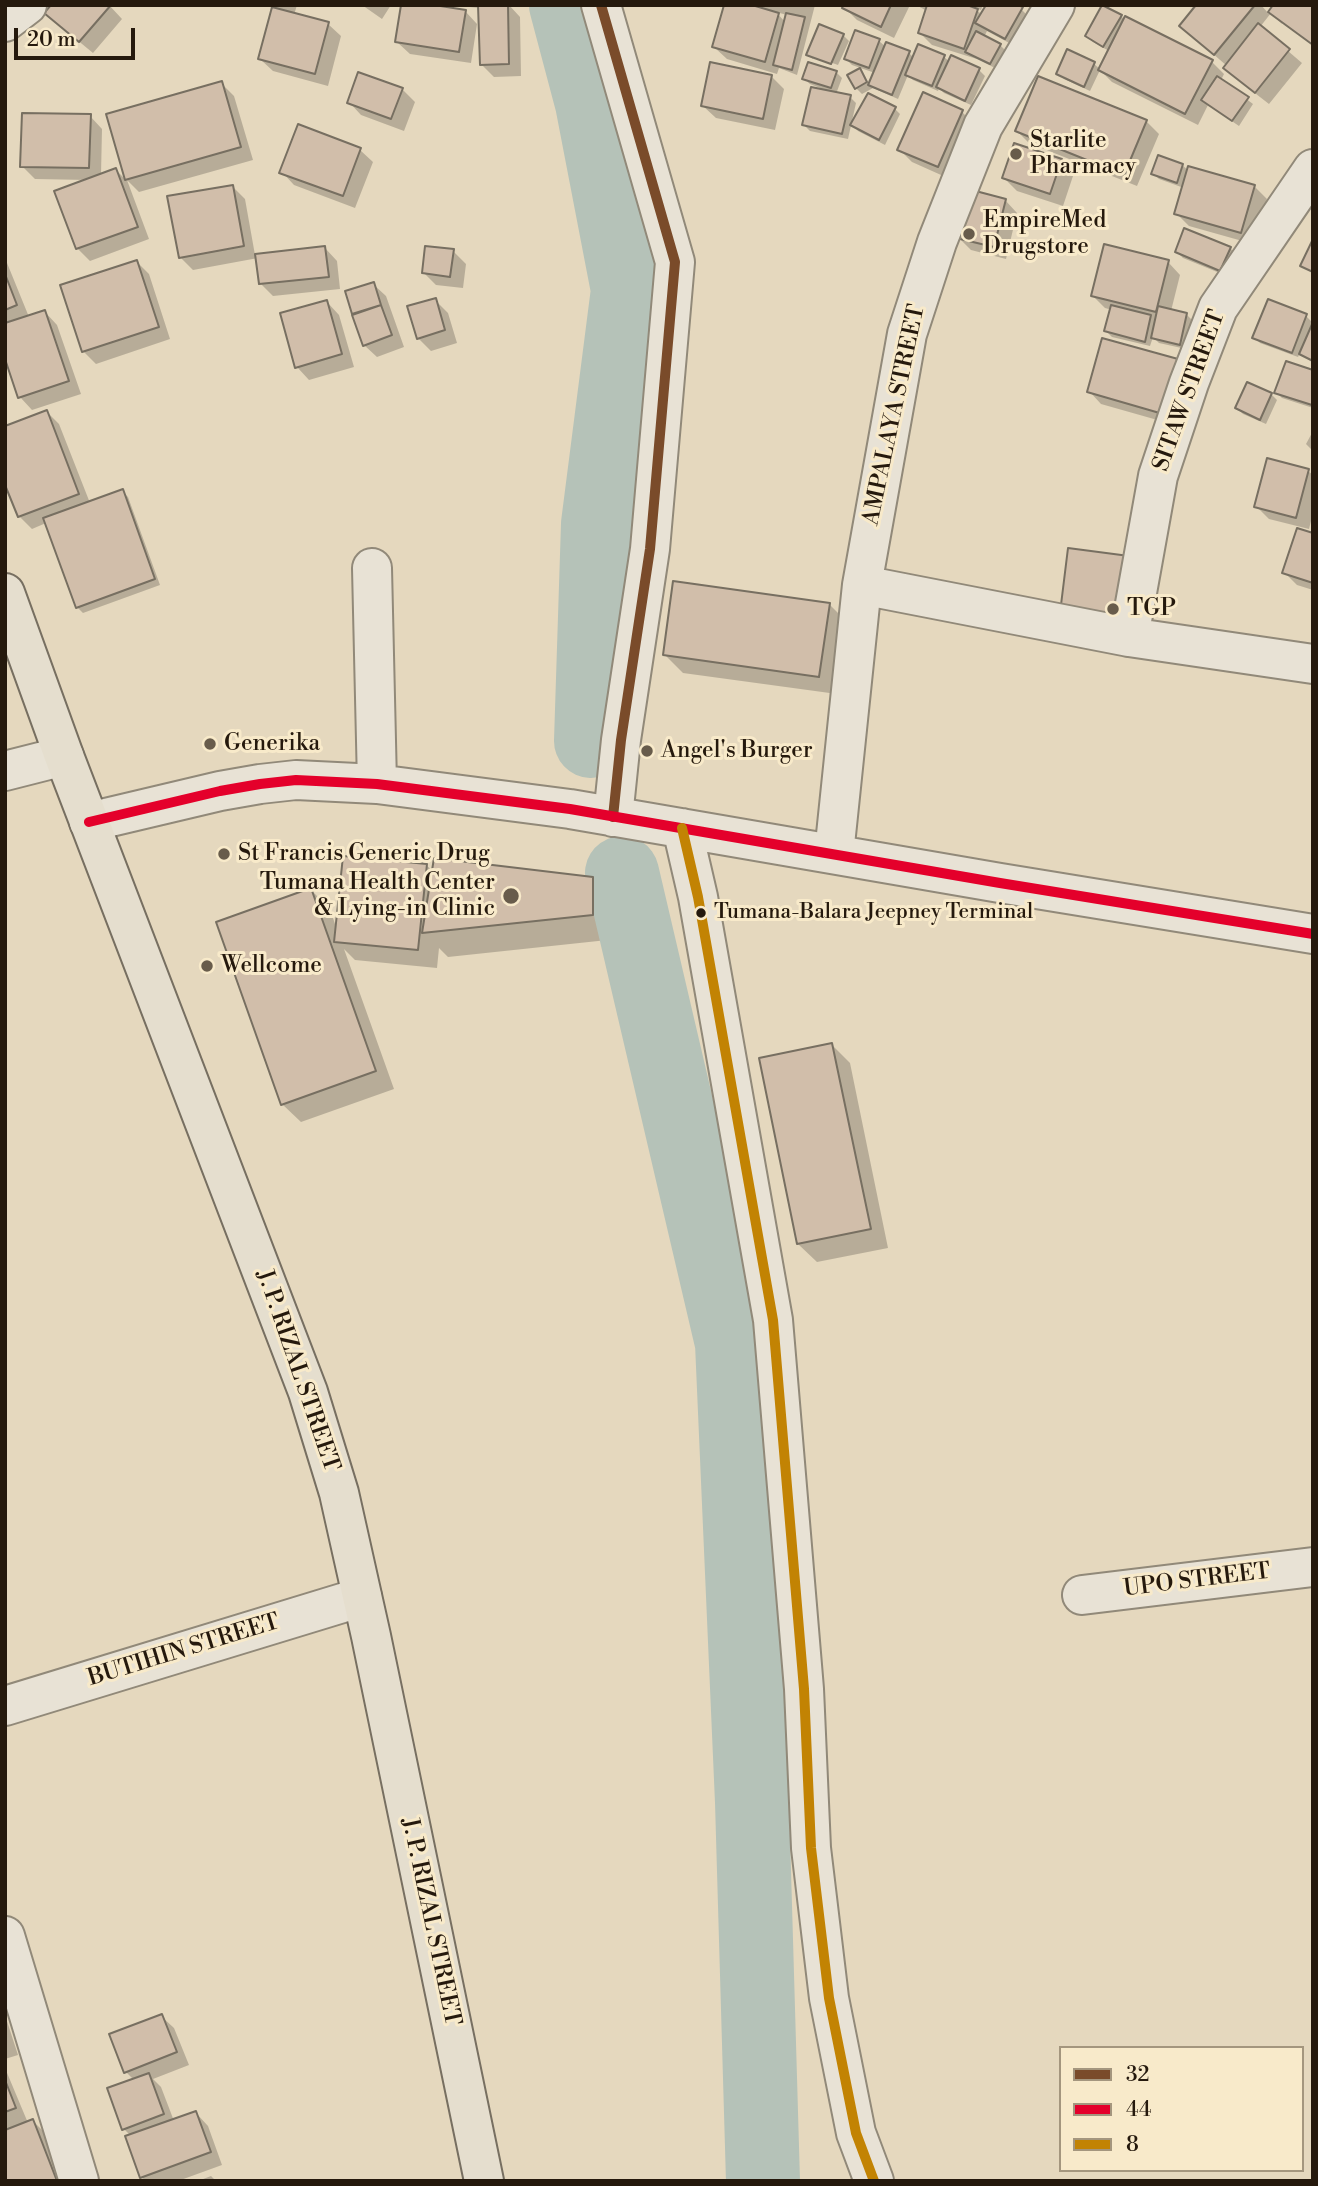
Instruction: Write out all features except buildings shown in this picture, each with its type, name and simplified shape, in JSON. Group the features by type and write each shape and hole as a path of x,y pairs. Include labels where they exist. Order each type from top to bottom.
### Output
{"main road":[{"name":"J. P. RIZAL STREET","path":"5,593 89,822 308,1392 339,1493 484,2181"}],"street":[{"path":"5,22 27,5"},
{"path":"601,5 675,262 650,549 621,740 613,817"},
{"name":"AMPALAYA STREET","path":"834,854 862,585 907,334 932,255 983,126 1055,5"},
{"name":"SITAW STREET","path":"1129,638 1158,477 1189,383 1218,308 1313,169"},
{"path":"372,568 377,784"},
{"path":"862,585 1129,638 1313,664"},
{"path":"5,771 64,756"},
{"path":"89,822 260,784 296,780 377,784 613,817 1313,934"},
{"path":"681,828 698,897 773,1320 804,1689 814,1875 837,2047 856,2133 874,2181"},
{"name":"UPO STREET","path":"1082,1595 1313,1567"},
{"name":"BUTIHIN STREET","path":"5,1706 362,1597"},
{"path":"5,1936 79,2181"}],"waterway":[{"path":"566,5 592,103 628,290 598,524 591,741"},
{"path":"622,873 732,1343 752,1802 763,2181"}],"transit line":[{"name":"32","path":"601,5 675,262 650,549 621,740 613,817"},
{"name":"44","path":"89,822 260,784 296,780 377,784 570,809 1313,934"},
{"name":"8","path":"682,828 698,897 773,1320 804,1689 811,1848 829,1998 856,2133 874,2181"}],"place":[{"name":"Starlite Pharmacy","path":"1016,154"},
{"name":"EmpireMed Drugstore","path":"969,234"},
{"name":"TGP","path":"1113,609"},
{"name":"Generika","path":"210,744"},
{"name":"Angel's Burger","path":"647,751"},
{"name":"St Francis Generic Drug","path":"224,854"},
{"name":"Tumana Health Center & Lying-in Clinic","path":"511,896"},
{"name":"Tumana-Balara Jeepney Terminal","path":"701,913"},
{"name":"Wellcome","path":"207,966"}]}
